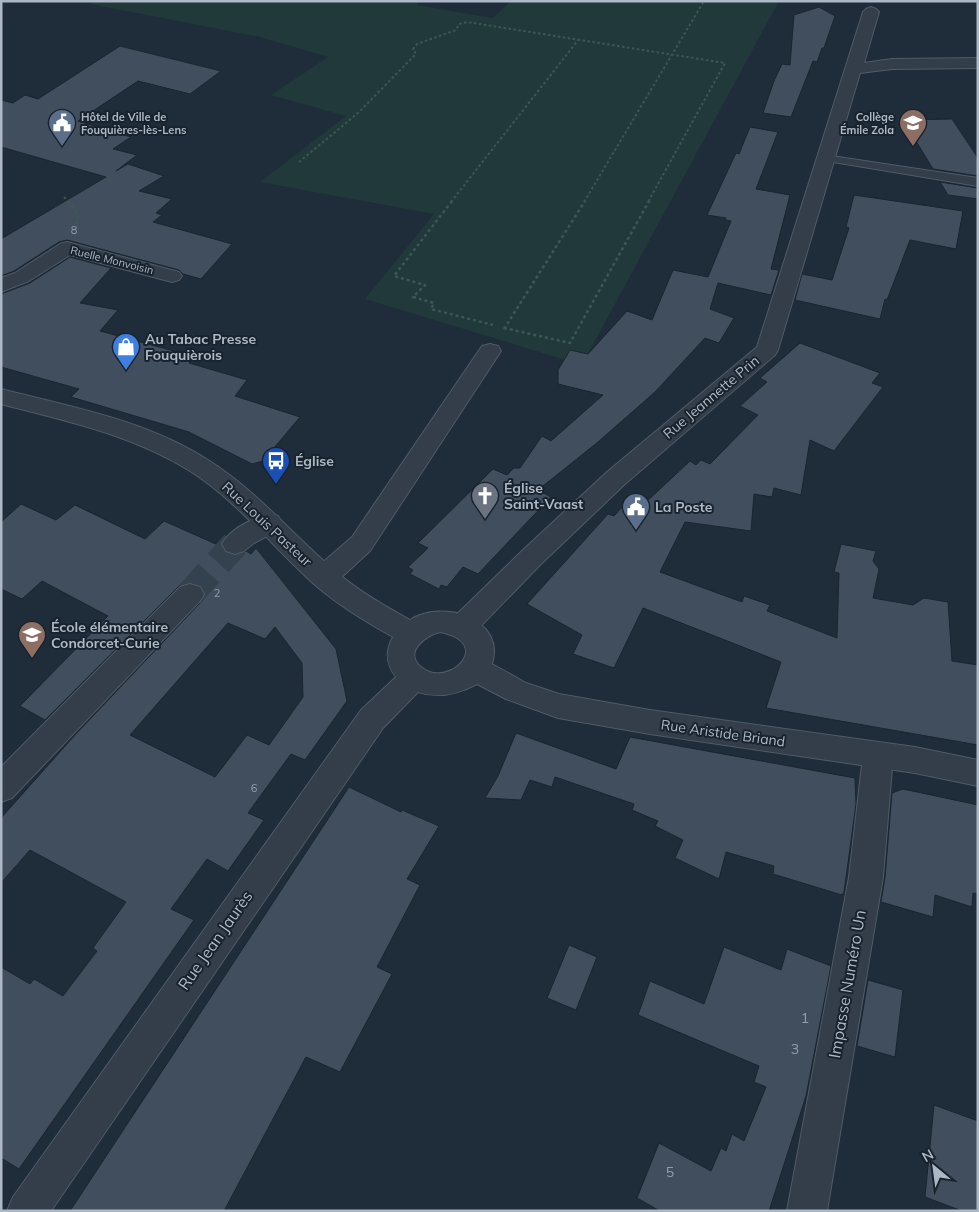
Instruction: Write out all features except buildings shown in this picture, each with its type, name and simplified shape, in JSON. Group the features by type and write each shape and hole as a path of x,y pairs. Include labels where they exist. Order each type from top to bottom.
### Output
{"street":[{"name":"Rue Jeannette Prin","path":"463,626 532,556 616,478 767,350 871,12"},
{"path":"853,69 892,64 978,62"},
{"name":"Ruelle Monvoisin","path":"1,286 22,277 67,248 172,276"},
{"path":"324,577 361,544 490,351"},
{"name":"Rue Louis Pasteur","path":"2,398 137,434 169,448 200,466 223,483 269,523 324,577 359,604 409,633"},
{"path":"235,544 245,536 269,523"},
{"path":"1,788 190,594"},
{"path":"428,622 452,622 463,626 477,637 481,653 475,669 466,677 453,682 439,684 425,682 414,677 406,669 401,660 400,651 409,633 428,622"},
{"name":"Rue Aristide Briand","path":"475,669 516,691 558,706 659,723 915,760 978,773"},
{"name":"Rue Jean Jaurès","path":"27,1211 256,880 372,719 414,677"},
{"name":"Impasse Numéro Un","path":"807,1211 866,878 878,756"}],"lane":[{"path":"825,158 978,182"}],"path":[{"path":"490,351 580,209 704,1"},
{"path":"299,162 358,113 416,54 413,49 417,44 456,30 459,24 467,22 726,63 570,342 504,328 431,309 434,304 413,297 424,285 394,276 579,40"},
{"path":"64,197 77,211 78,222 70,233 72,239 67,248"}],"green space":[{"path":"95,1 420,1 417,5 493,18 511,1 779,1 582,365 365,299 434,214 260,182 346,116 271,95 328,57 260,37 90,4"}],"tunnel":[{"path":"190,594 235,544"}],"place":[{"name":"Hôtel de Ville de Fouquières-lès-Lens","path":"62,147"},
{"name":"Collège Émile Zola","path":"913,147"},
{"name":"Au Tabac Presse Fouquièrois","path":"126,371"},
{"name":"Église","path":"276,485"},
{"name":"Église Saint-Vaast","path":"485,520"},
{"name":"La Poste","path":"636,531"},
{"name":"École élémentaire Condorcet-Curie","path":"32,659"}]}
